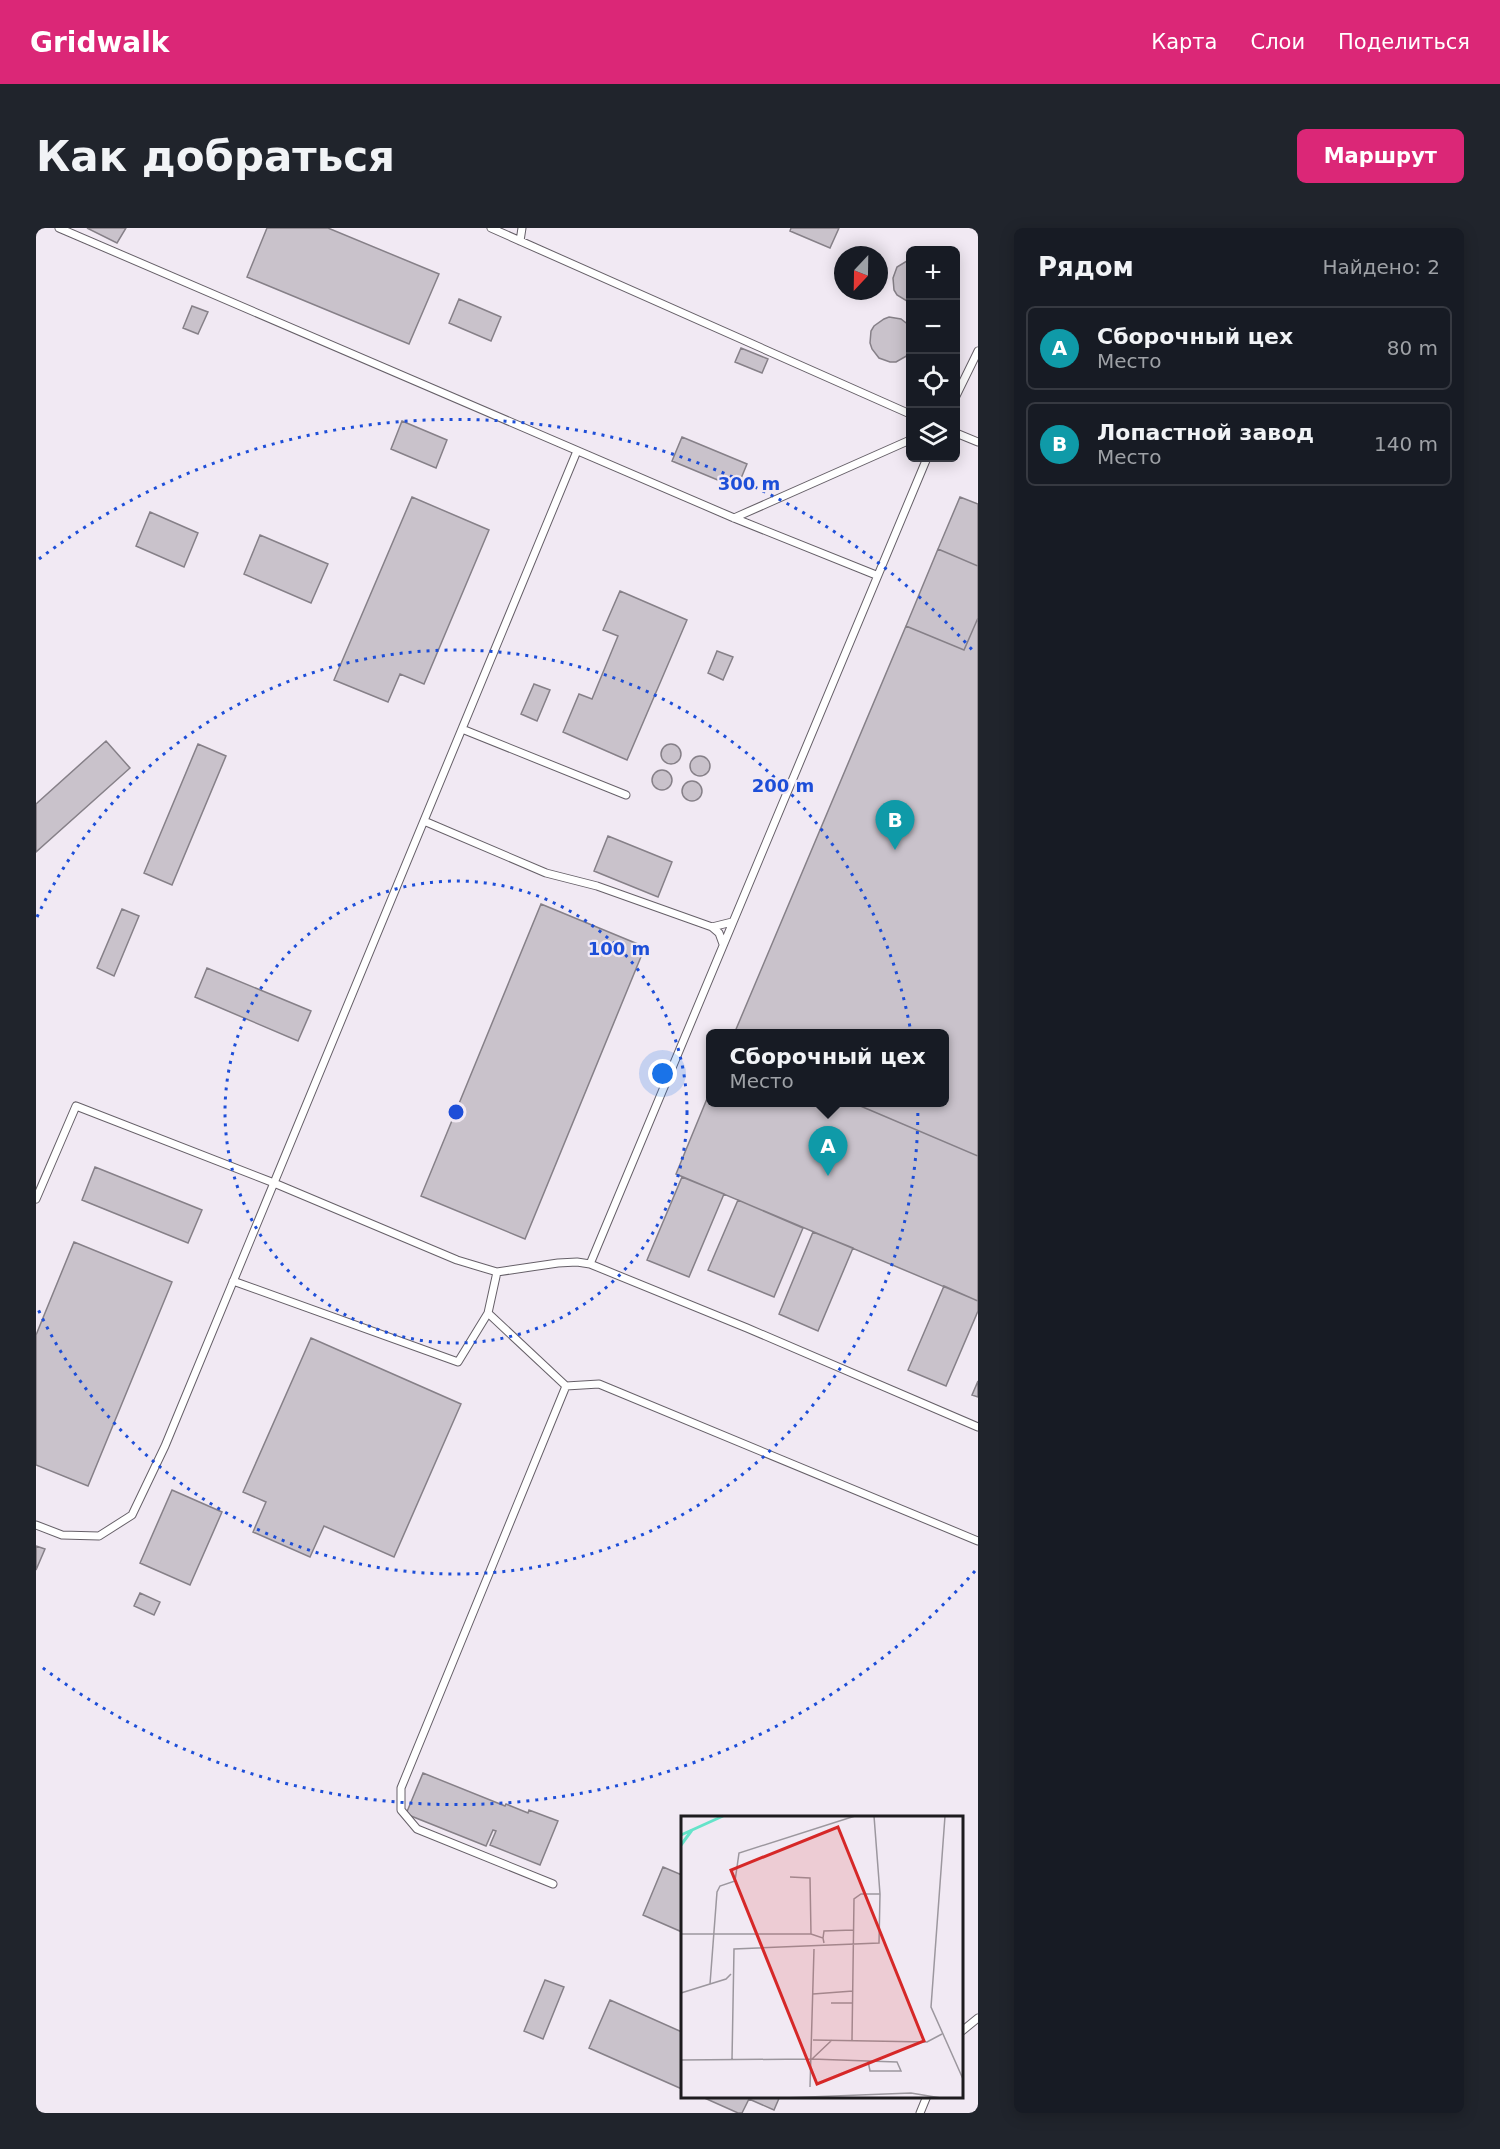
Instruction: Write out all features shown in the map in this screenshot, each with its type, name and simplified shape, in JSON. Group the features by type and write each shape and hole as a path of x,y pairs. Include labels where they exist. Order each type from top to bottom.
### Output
{"lane":[{"path":"59,228 734,518 876,575"},
{"path":"491,228 906,412"},
{"path":"520,241 522,228"},
{"path":"960,388 978,351"},
{"path":"960,435 978,442"},
{"path":"734,518 906,442"},
{"path":"36,1525 62,1535 99,1536 132,1515 165,1446 577,451"},
{"path":"590,1264 876,575 925,462"},
{"path":"462,729 626,795"},
{"path":"424,821 546,873 597,886 712,927 719,933 723,945"},
{"path":"712,927 732,922"},
{"path":"36,1199 76,1106 274,1184 457,1260 497,1272 558,1263 590,1264 978,1427"},
{"path":"233,1281 458,1362 488,1313 497,1272"},
{"path":"488,1313 566,1386 599,1384 978,1541"},
{"path":"553,1884 417,1829 401,1810 401,1788 566,1386"},
{"path":"963,2030 978,2018"},
{"path":"920,2113 927,2098"}],"building":[{"path":"87,228 126,228 117,243"},
{"path":"267,228 328,228 439,274 409,344 247,277"},
{"path":"791,228 839,228 830,248 790,231"},
{"path":"906,261 906,301 894,290 893,278 897,267"},
{"path":"459,299 501,317 491,341 449,323"},
{"path":"192,306 208,312 198,334 183,328"},
{"path":"889,317 901,319 906,323 906,356 896,362 879,358 870,343 871,331"},
{"path":"741,348 768,359 762,373 735,362"},
{"path":"402,421 447,440 436,468 391,449"},
{"path":"682,437 747,464 737,488 672,461"},
{"path":"412,497 489,530 424,684 400,674 388,702 334,680"},
{"path":"960,497 978,504 978,566 938,549"},
{"path":"150,512 198,533 184,567 136,546"},
{"path":"260,535 328,564 311,603 244,574"},
{"path":"938,549 978,566 978,618 964,650 906,626"},
{"path":"620,591 687,620 627,760 563,732 579,694 592,699 618,636 603,630"},
{"path":"978,618 978,1156 863,1107 949,1107 949,1029 736,1029 906,626 964,650"},
{"path":"717,651 733,657 723,680 708,673"},
{"path":"534,684 550,690 537,721 521,714"},
{"path":"106,741 130,768 36,852 36,804"},
{"path":"198,744 226,756 172,885 144,873"},
{"path":"671,744 678,747 681,754 678,761 671,764 664,761 661,754 664,747"},
{"path":"700,756 707,759 710,766 707,773 700,776 693,773 690,766 693,759"},
{"path":"662,770 669,773 672,780 669,787 662,790 655,787 652,780 655,773"},
{"path":"692,781 699,784 702,791 699,798 692,801 685,798 682,791 685,784"},
{"path":"608,836 672,862 658,897 594,871"},
{"path":"541,904 645,947 525,1239 421,1196"},
{"path":"122,909 139,916 114,976 97,968"},
{"path":"207,968 311,1011 298,1041 195,997"},
{"path":"706,1101 706,1107 863,1107 978,1156 978,1301 676,1174"},
{"path":"95,1167 202,1210 188,1243 82,1200"},
{"path":"682,1177 724,1194 689,1277 647,1260"},
{"path":"738,1200 803,1228 774,1297 708,1270"},
{"path":"813,1232 853,1248 818,1331 779,1314"},
{"path":"74,1242 172,1282 88,1486 36,1465 36,1335"},
{"path":"944,1286 978,1301 978,1311 946,1386 908,1370"},
{"path":"311,1338 461,1404 394,1557 324,1526 310,1557 253,1532 266,1502 243,1492"},
{"path":"978,1381 978,1397 972,1395"},
{"path":"172,1490 222,1512 190,1585 140,1563"},
{"path":"36,1546 45,1549 36,1570"},
{"path":"140,1593 160,1602 154,1615 134,1606"},
{"path":"423,1773 505,1806 506,1804 528,1813 529,1810 558,1821 540,1865 490,1845 496,1831 493,1830 486,1846 406,1814"},
{"path":"663,1867 681,1875 681,1932 643,1915"},
{"path":"545,1980 564,1987 543,2039 524,2031"},
{"path":"610,2000 681,2032 681,2089 589,2048"},
{"path":"704,2098 779,2098 774,2110 749,2099 742,2113"}],"place":[{"name":"Лопастной завод","path":"895,850"},
{"name":"Сборочный цех","path":"828,1176"}]}
